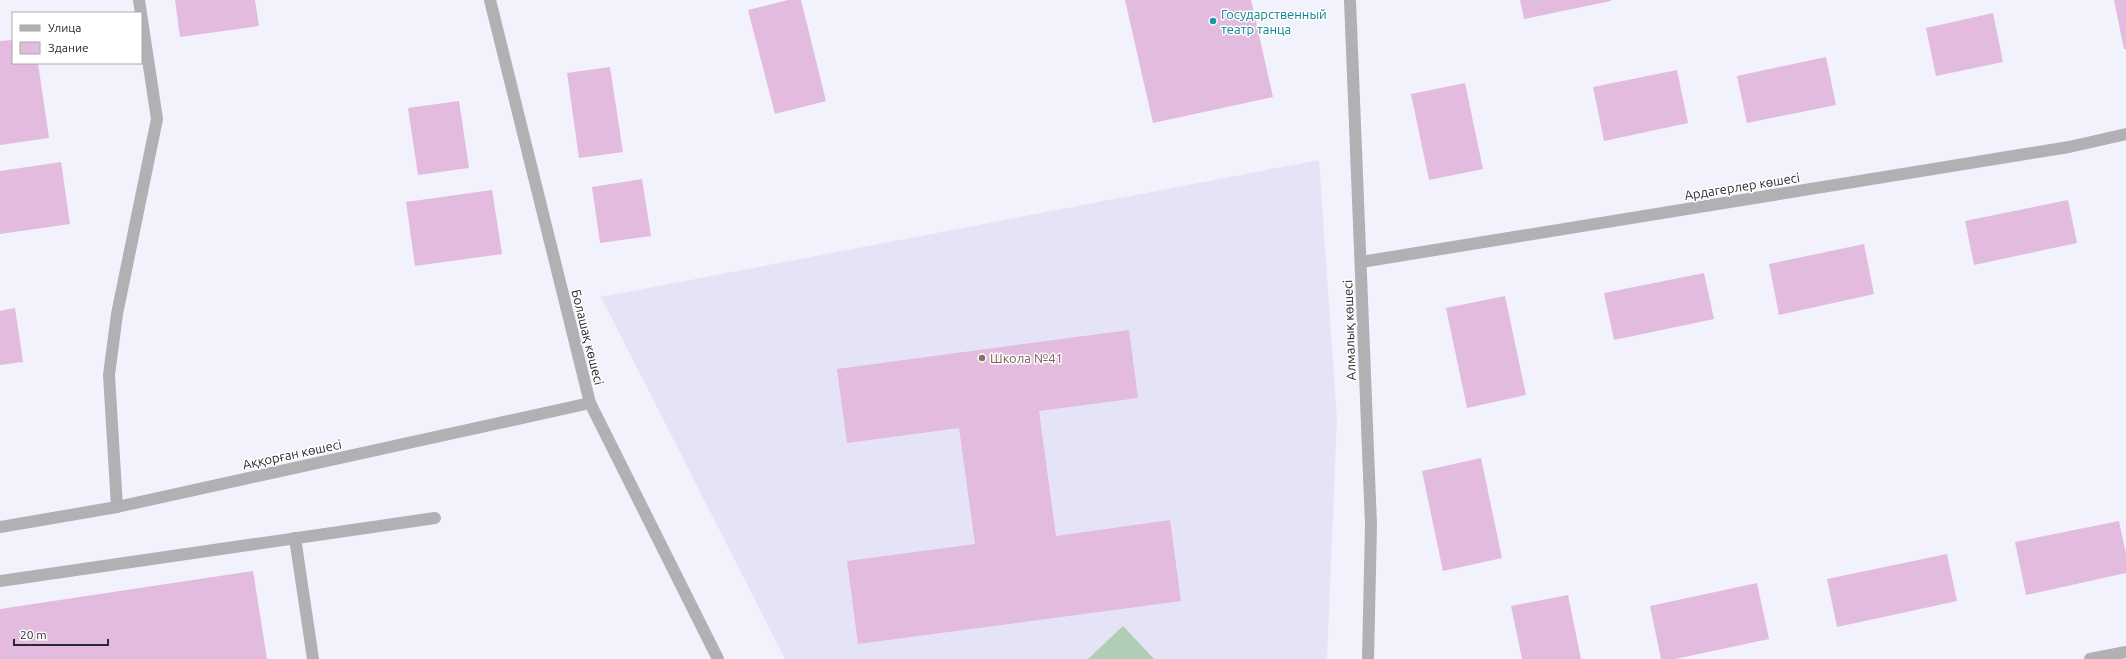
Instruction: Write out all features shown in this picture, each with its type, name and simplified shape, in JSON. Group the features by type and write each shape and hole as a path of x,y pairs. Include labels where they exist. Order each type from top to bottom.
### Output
{"street":[{"path":"139,0 141,12"},
{"name":"Болашақ көшесі","path":"490,0 590,403 718,659"},
{"name":"Алмалық көшесі","path":"1350,0 1371,525 1368,659"},
{"path":"117,507 110,375 116,314 157,119 142,20"},
{"name":"Ардагерлер көшесі","path":"1361,262 2069,146 2126,134"},
{"name":"Аққорған көшесі","path":"0,527 117,507 590,403"},
{"path":"0,581 435,518"},
{"path":"295,538 313,659"},
{"path":"2090,659 2126,652"}],"shaded area":[{"name":"Школа №41","path":"1319,160 1337,419 1327,659 785,659 601,297"}],"green space":[{"path":"1123,626 1154,659 1088,659"}],"building":[{"path":"175,0 255,0 259,26 180,37"},
{"path":"788,0 801,0 826,101 775,114 748,10"},
{"path":"1125,0 1251,0 1273,97 1153,123"},
{"path":"1520,0 1611,0 1611,1 1524,19"},
{"path":"2114,0 2126,0 2126,49 2124,49"},
{"path":"1993,13 2003,62 1936,76 1926,28"},
{"path":"12,40 12,64 38,64 49,138 0,145 0,41"},
{"path":"1826,57 1836,105 1747,123 1737,76"},
{"path":"610,67 623,152 579,158 567,73"},
{"path":"1677,70 1688,123 1604,141 1593,87"},
{"path":"1465,83 1483,169 1429,180 1411,94"},
{"path":"459,101 469,168 418,175 408,108"},
{"path":"61,162 70,224 0,234 0,171"},
{"path":"642,179 651,236 600,243 592,187"},
{"path":"492,190 502,254 415,266 406,202"},
{"path":"2068,200 2077,243 1974,265 1965,221"},
{"path":"1864,244 1874,294 1779,315 1769,264"},
{"path":"1704,273 1714,319 1614,340 1604,293"},
{"path":"1505,296 1526,395 1467,408 1446,308"},
{"path":"15,308 23,362 0,365 0,311"},
{"path":"1129,330 1138,398 1039,411 1056,536 1170,520 1181,601 858,644 847,561 975,544 959,428 847,443 837,369"},
{"path":"1481,458 1502,558 1443,571 1422,471"},
{"path":"2119,521 2126,554 2126,573 2026,595 2015,542"},
{"path":"1947,554 1957,601 1837,627 1827,579"},
{"path":"253,571 267,659 0,659 0,609"},
{"path":"1757,583 1769,639 1675,659 1661,659 1650,606"},
{"path":"1568,595 1581,659 1522,659 1511,606"}],"place":[{"name":"Государственный театр танца","path":"1213,21"},
{"name":"Школа №41","path":"982,358"}]}
